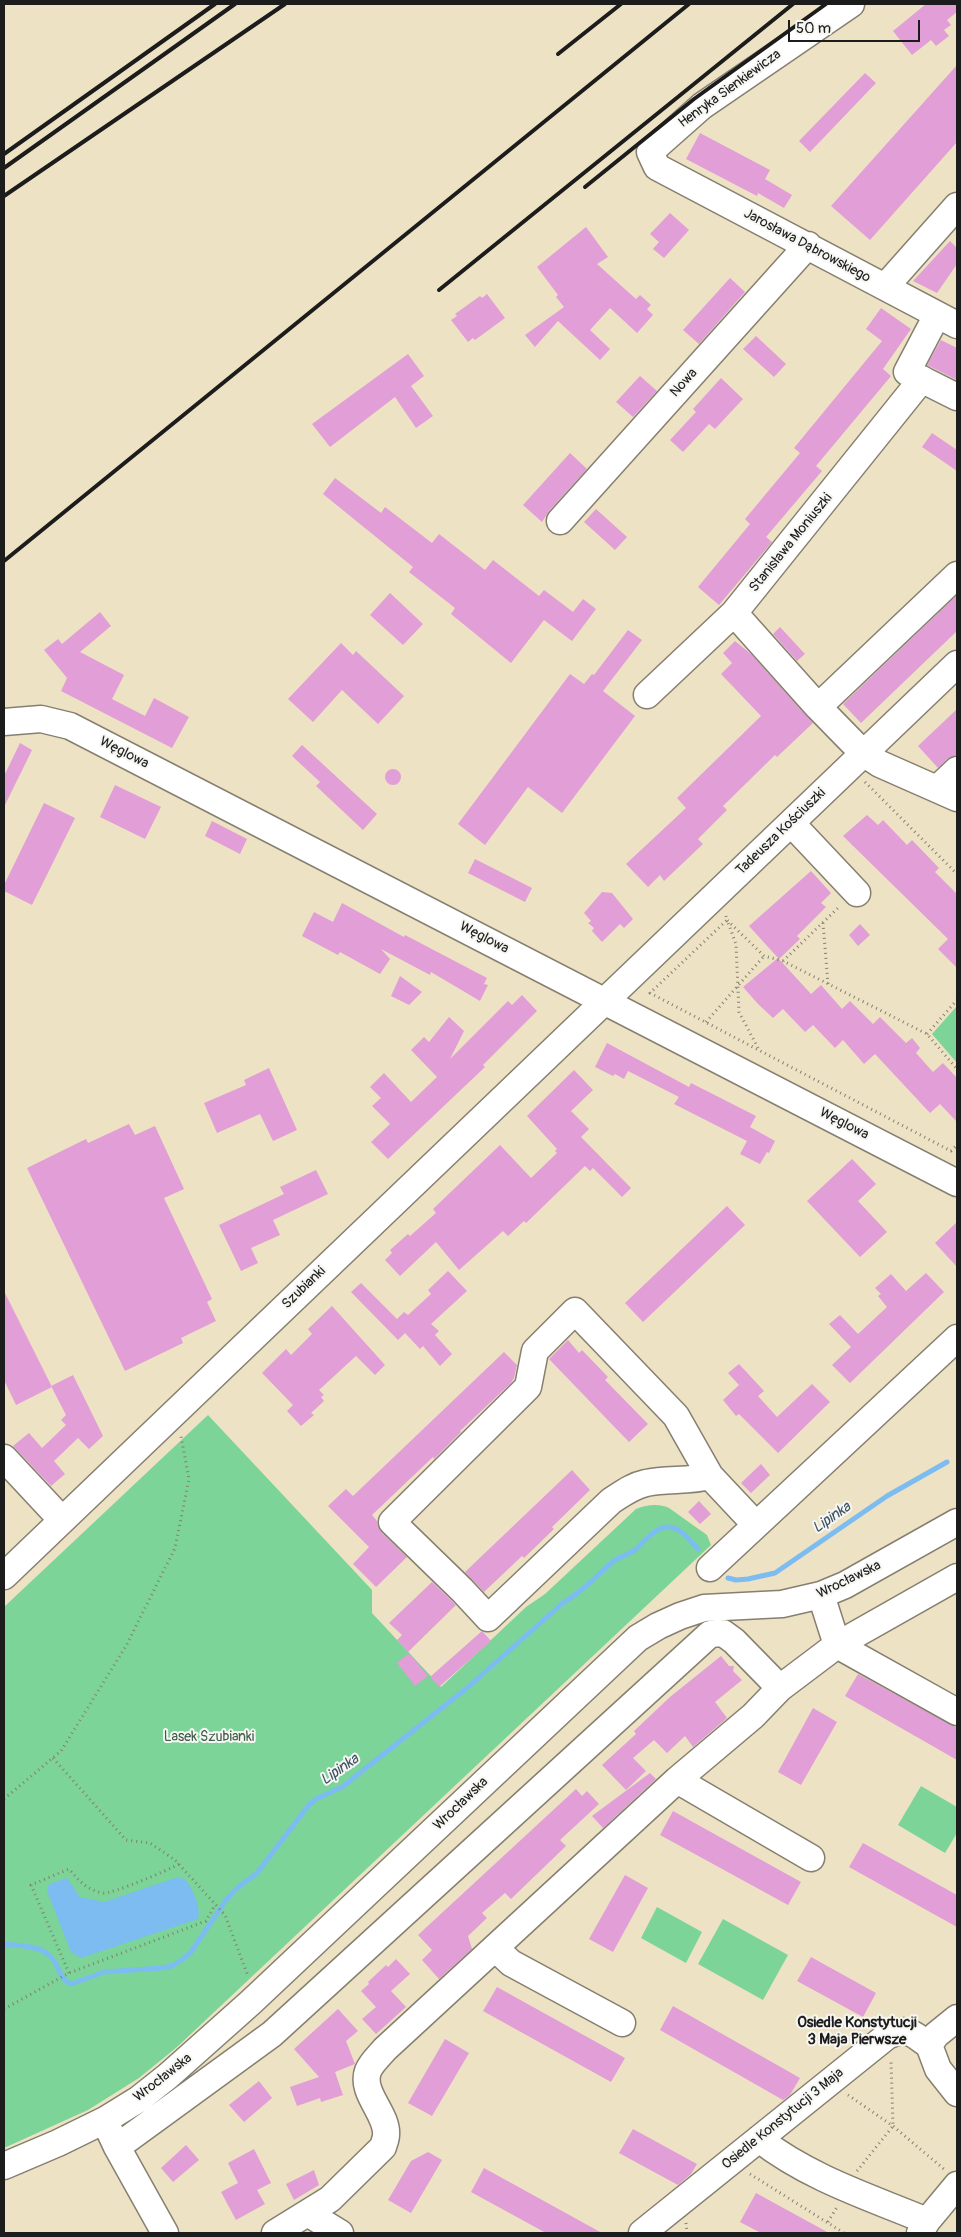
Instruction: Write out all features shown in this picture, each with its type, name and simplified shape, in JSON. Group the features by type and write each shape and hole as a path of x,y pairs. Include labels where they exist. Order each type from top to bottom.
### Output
{"street":[{"name":"Henryka Sienkiewicza","path":"657,167 650,152 702,106 851,4"},
{"name":"Jarosława Dąbrowskiego","path":"657,167 947,320"},
{"path":"885,287 957,206"},
{"name":"Nowa","path":"560,521 808,245"},
{"path":"947,320 907,372 957,397"},
{"name":"Stanisława Moniuszki","path":"647,695 734,614 922,379"},
{"path":"818,706 957,575"},
{"path":"734,614 863,753 880,764 947,794 957,770"},
{"name":"Tadeusza Kościuszki","path":"606,1000 957,664"},
{"name":"Węglowa","path":"4,722 41,719 70,726 606,1000 957,1183"},
{"path":"791,823 851,887"},
{"name":"Szubianki","path":"4,1576 606,1000"},
{"path":"710,1476 693,1480 646,1483 630,1488 610,1501 488,1618 392,1522 528,1387 536,1351 575,1311 676,1416 710,1476 756,1525"},
{"path":"710,1568 957,1338"},
{"path":"4,1458 62,1520"},
{"name":"Wrocławska","path":"4,2166 105,2120 139,2099 191,2057 638,1638 665,1622 704,1608 782,1604 821,1595 845,1585 957,1522"},
{"path":"275,2233 309,2214 330,2199 383,2147 386,2135 385,2126 367,2084 367,2073 374,2062 677,1780 754,1716 780,1688 837,1645 957,1577"},
{"path":"821,1595 837,1645 957,1712"},
{"name":"Wrocławska","path":"117,2147 272,2034 710,1634 723,1633 734,1640 780,1688"},
{"path":"677,1780 811,1858"},
{"path":"495,1948 511,1963 622,2023"},
{"path":"929,2045 936,2035 957,2018"},
{"path":"890,2034 900,2030 910,2032 929,2045 938,2069 957,2093"},
{"name":"Osiedle Konstytucji 3 Maja","path":"642,2233 890,2034"},
{"path":"105,2120 117,2147 165,2233"},
{"path":"759,2139 775,2152 846,2190 923,2227 954,2180"},
{"path":"309,2214 340,2233"}],"path":[{"path":"783,961 846,900 851,887"},
{"path":"758,1049 739,1012 736,944 727,920 764,956 783,961 927,1034 957,1069"},
{"path":"823,923 828,984"},
{"path":"706,1022 764,956"},
{"path":"650,993 951,1151 957,1145"},
{"path":"927,1034 957,1000"},
{"path":"4,1799 61,1751 126,1646 175,1548 189,1479 179,1428"},
{"path":"53,1758 126,1840 150,1843 179,1864 222,1913"},
{"path":"68,1974 31,1885 69,1870 82,1885 105,1893 166,1871 179,1864"},
{"path":"4,2009 52,1981 68,1974 206,1921 216,1906"},
{"path":"846,2190 856,2172 893,2126 890,2034"},
{"path":"848,2095 893,2126 954,2180"},
{"path":"730,2162 844,2233"}],"green space":[{"path":"957,1006 957,1063 932,1034"},
{"name":"Lasek Szubianki","path":"208,1415 372,1590 372,1613 441,1687 526,1607 545,1594 636,1509 652,1505 661,1505 669,1508 707,1535 711,1545 177,2047 139,2078 88,2110 4,2148 4,1607"},
{"path":"921,1786 957,1807 957,1833 945,1853 898,1825"},
{"path":"657,1907 702,1932 686,1963 641,1938"},
{"path":"723,1919 788,1955 763,2000 698,1964"}],"water":[{"path":"178,1877 186,1880 193,1893 199,1909 198,1919 81,1958 71,1952 47,1891 49,1884 67,1878 80,1897 104,1902"}],"building":[{"path":"926,4 957,4 957,12 947,20 951,25 944,30 949,36 936,46 931,40 912,55 893,31"},
{"path":"957,65 957,142 870,240 831,206"},
{"path":"865,73 876,83 810,152 799,141"},
{"path":"700,133 770,170 765,179 792,195 784,208 758,193 757,196 686,159"},
{"path":"670,213 689,230 664,258 653,249 659,242 650,234"},
{"path":"586,227 608,257 597,264 636,299 640,295 651,305 647,309 653,315 637,333 610,308 590,330 610,349 600,360 558,321 535,347 525,335 564,307 556,297 558,295 537,267"},
{"path":"950,241 957,248 957,264 937,293 913,281"},
{"path":"730,278 745,292 699,344 683,330"},
{"path":"487,294 505,318 475,340 473,338 468,342 451,320 457,316 455,314 480,296 482,298"},
{"path":"881,308 911,329 883,369 891,376 816,466 822,471 766,537 772,542 719,605 698,587 750,524 745,519 800,453 794,448 882,341 866,329"},
{"path":"756,336 786,364 774,377 743,349"},
{"path":"941,340 957,348 957,380 927,365"},
{"path":"408,354 424,376 411,386 433,416 416,428 395,397 330,447 312,424"},
{"path":"640,376 657,391 633,417 616,402"},
{"path":"721,378 743,399 715,429 709,424 683,452 670,440 696,412 693,409"},
{"path":"932,433 957,450 957,471 922,447"},
{"path":"570,453 587,469 549,511 542,522 523,505"},
{"path":"335,478 381,513 385,507 432,543 439,534 485,570 493,560 539,596 544,590 573,612 583,599 596,609 572,641 544,620 511,663 451,614 455,608 409,572 413,567 323,494"},
{"path":"596,509 627,537 615,550 584,522"},
{"path":"390,593 423,624 403,645 370,615"},
{"path":"957,595 957,631 861,723 843,704"},
{"path":"100,612 111,626 80,652 124,675 112,699 145,716 154,698 189,717 172,748 61,691 67,678 44,650 58,639 62,644"},
{"path":"780,627 805,654 797,661 773,634"},
{"path":"628,630 642,640 603,691 635,716 562,813 528,787 485,845 458,824 570,674 584,684 592,674 594,675"},
{"path":"735,641 751,654 813,723 777,757 775,755 723,806 727,810 698,839 703,844 664,881 660,875 648,887 626,864 686,808 677,798 761,716 721,674 732,663 723,653"},
{"path":"341,643 353,655 356,651 404,696 378,724 342,690 313,722 288,699"},
{"path":"957,709 957,755 947,759 938,768 918,746"},
{"path":"20,743 32,750 4,807 4,776"},
{"path":"302,745 377,814 363,830 316,786 320,782 292,756"},
{"path":"393,769 401,777 393,785 385,777"},
{"path":"115,785 161,807 145,839 100,817"},
{"path":"44,803 75,818 32,905 4,891 4,885"},
{"path":"867,815 878,825 883,820 907,845 912,840 939,868 935,872 957,894 957,968 938,949 948,939 843,836"},
{"path":"212,821 247,839 240,854 205,836"},
{"path":"475,859 532,888 525,902 468,873"},
{"path":"811,871 831,893 821,903 826,907 797,936 800,939 779,959 749,926"},
{"path":"602,892 612,893 633,919 624,928 620,924 602,942 592,931 594,928 588,923 591,921 584,913"},
{"path":"342,903 404,937 405,935 487,978 484,984 488,985 480,1001 431,972 430,975 381,949 390,959 380,974 340,952 338,955 302,936 314,912 333,922"},
{"path":"860,924 870,935 858,946 849,935"},
{"path":"778,958 811,994 821,985 842,1009 850,1001 873,1024 880,1017 906,1043 912,1038 920,1048 916,1053 933,1072 943,1063 957,1078 957,1122 940,1104 930,1113 875,1054 864,1064 843,1040 835,1048 813,1025 805,1032 783,1009 773,1018 743,987"},
{"path":"400,976 422,992 409,1005 391,996"},
{"path":"522,995 537,1011 483,1065 485,1067 388,1159 371,1142 390,1124 372,1106 381,1098 370,1087 384,1073 411,1102 437,1077 411,1050 424,1037 429,1042 449,1017 464,1031 450,1059 508,1001 512,1005"},
{"path":"607,1043 689,1087 691,1083 756,1116 750,1127 775,1141 769,1153 767,1152 760,1164 740,1154 747,1141 674,1104 679,1097 628,1071 624,1079 595,1067"},
{"path":"269,1068 297,1130 273,1141 260,1114 217,1133 204,1103 246,1085 244,1080"},
{"path":"574,1070 593,1090 571,1111 589,1129 581,1137 631,1188 622,1197 593,1168 590,1171 585,1166 526,1223 524,1221 508,1236 503,1231 459,1270 436,1242 400,1276 385,1260 392,1253 390,1250 408,1234 410,1236 436,1213 433,1209 500,1145 531,1178 557,1153 555,1151 557,1149 527,1116"},
{"path":"129,1124 135,1135 155,1126 184,1189 164,1198 212,1299 207,1302 216,1321 181,1338 183,1343 125,1371 27,1168 86,1139 88,1143"},
{"path":"852,1159 876,1184 858,1201 887,1232 860,1257 807,1201"},
{"path":"316,1170 328,1194 273,1220 280,1235 251,1248 258,1263 241,1271 219,1225 284,1194 280,1187"},
{"path":"727,1206 745,1225 643,1322 625,1303"},
{"path":"957,1222 957,1267 935,1243"},
{"path":"448,1271 467,1291 431,1324 439,1331 435,1335 452,1354 440,1366 423,1346 420,1349 405,1333 398,1340 351,1292 361,1283 397,1319 404,1312 408,1315 431,1294 428,1290"},
{"path":"926,1273 944,1292 850,1383 832,1365 851,1347 829,1324 840,1315 858,1334 887,1307 878,1296 881,1294 875,1288 891,1274 906,1291"},
{"path":"4,1291 52,1387 16,1405 4,1380"},
{"path":"332,1306 385,1365 375,1375 356,1356 319,1390 324,1395 321,1397 324,1401 311,1413 314,1415 301,1426 287,1411 293,1405 262,1373 286,1349 291,1355 312,1334 308,1329"},
{"path":"568,1340 579,1353 582,1350 608,1377 605,1380 648,1424 629,1442 549,1359"},
{"path":"504,1352 517,1365 511,1383 460,1431 434,1459 433,1457 372,1515 382,1533 407,1557 376,1587 353,1564 369,1547 328,1506 346,1489 353,1496"},
{"path":"739,1364 764,1391 758,1396 777,1417 812,1384 830,1402 778,1453 739,1414 736,1416 723,1400 739,1385 728,1373"},
{"path":"73,1375 103,1436 89,1449 78,1438 54,1461 65,1474 51,1486 13,1446 29,1433 42,1448 66,1425 61,1420 66,1415 51,1386"},
{"path":"761,1464 770,1475 751,1493 741,1483"},
{"path":"572,1470 590,1490 524,1558 522,1556 484,1592 465,1572"},
{"path":"699,1501 711,1514 700,1524 688,1512"},
{"path":"432,1582 456,1605 408,1652 397,1640 402,1635 389,1623"},
{"path":"482,1631 491,1641 439,1687 430,1677"},
{"path":"409,1653 428,1676 415,1686 397,1663"},
{"path":"721,1656 729,1666 734,1666 733,1671 742,1680 715,1702 727,1718 693,1747 685,1736 667,1753 654,1740 633,1758 646,1771 626,1790 602,1765 636,1734 634,1731 670,1697"},
{"path":"858,1674 957,1728 957,1760 845,1696"},
{"path":"813,1708 837,1722 801,1785 778,1772"},
{"path":"650,1773 656,1779 603,1828 592,1816"},
{"path":"576,1789 582,1796 587,1791 599,1804 560,1840 566,1846 511,1899 505,1893 482,1913 487,1918 468,1936 472,1949 439,1979 422,1960 432,1950 418,1935"},
{"path":"673,1811 801,1882 788,1905 660,1835"},
{"path":"863,1843 957,1895 957,1927 849,1867"},
{"path":"625,1875 648,1888 613,1952 589,1939"},
{"path":"811,1957 876,1993 863,2017 797,1981"},
{"path":"396,1959 410,1974 391,1991 406,2007 376,2034 362,2019 376,2007 361,1991 386,1965 388,1967"},
{"path":"497,1987 625,2058 611,2082 483,2011"},
{"path":"673,2006 800,2078 790,2095 783,2100 660,2030"},
{"path":"338,2009 358,2031 346,2041 355,2064 335,2072 343,2095 321,2102 320,2098 297,2106 290,2087 319,2077 294,2049"},
{"path":"445,2039 469,2053 432,2116 408,2103"},
{"path":"259,2081 272,2098 244,2122 229,2105"},
{"path":"633,2129 697,2164 691,2174 678,2185 619,2153"},
{"path":"186,2145 199,2160 173,2182 161,2168"},
{"path":"254,2149 271,2183 257,2190 265,2204 236,2220 221,2192 238,2183 228,2163"},
{"path":"428,2152 442,2160 411,2213 388,2200 411,2161"},
{"path":"484,2168 602,2233 546,2233 471,2192"},
{"path":"314,2170 319,2185 294,2200 286,2184"},
{"path":"756,2193 829,2233 761,2233 740,2222"}],"waterway":[{"name":"Lipinka","path":"728,1578 736,1580 748,1579 775,1573 887,1496 947,1462"},
{"name":"Lipinka","path":"4,1944 28,1947 45,1952 56,1963 64,1979 71,1984 104,1972 172,1966 191,1952 226,1900 237,1888 257,1873 308,1806 316,1799 342,1787 467,1688 564,1602 584,1588 615,1560 634,1551 654,1532 667,1527 680,1531 698,1549"}],"railway":[{"path":"4,154 215,4"},
{"path":"4,168 235,4"},
{"path":"4,196 285,4"},
{"path":"558,54 621,4"},
{"path":"4,561 689,4"},
{"path":"439,290 793,4"},
{"path":"585,187 694,99 826,4"}],"district":[{"name":"Osiedle Konstytucji 3 Maja Pierwsze","path":"857,2032"}]}
